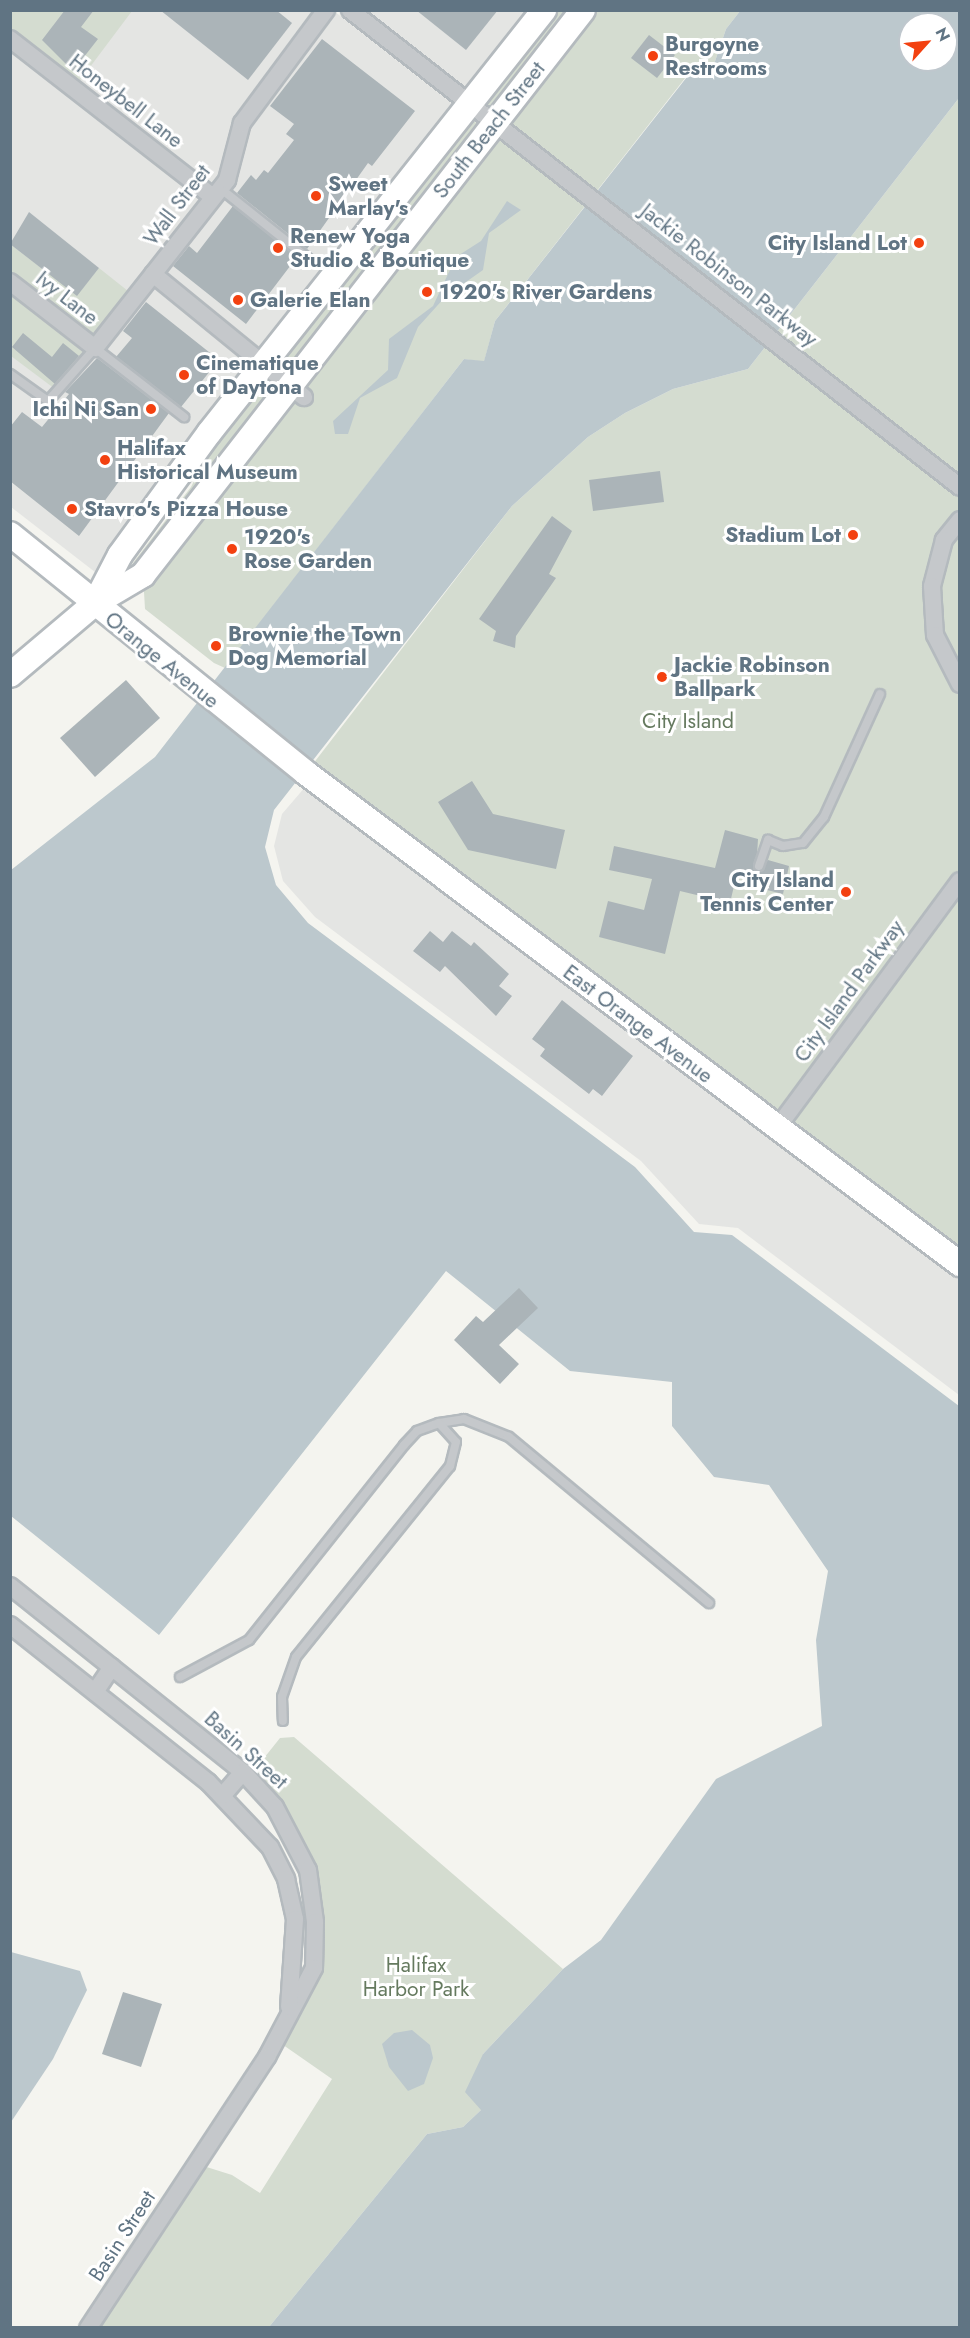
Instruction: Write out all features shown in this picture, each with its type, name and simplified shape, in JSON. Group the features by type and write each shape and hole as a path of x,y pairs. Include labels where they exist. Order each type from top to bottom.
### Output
{"street":[{"name":"Wall Street","path":"153,274 216,193 231,170 242,123 326,10"},
{"name":"Jackie Robinson Parkway","path":"350,10 494,124 787,347 960,487"},
{"name":"South Beach Street","path":"94,604 120,555 264,364 468,103 544,10"},
{"name":"South Beach Street","path":"10,675 94,604 143,574 296,390 494,124 583,10"},
{"name":"Honeybell Lane","path":"10,39 216,193"},
{"path":"153,274 296,390"},
{"name":"Ivy Lane","path":"10,282 95,348 153,274"},
{"path":"960,520 944,540 932,586 935,635 960,684"},
{"name":"Orange Avenue","path":"10,534 193,686 317,782"},
{"name":"East Orange Avenue","path":"317,782 957,1263"},
{"name":"City Island Parkway","path":"777,1128 960,881"},
{"name":"Basin Street","path":"10,1586 243,1772 275,1807 308,1869 314,1968 288,2016 88,2328"},
{"name":"Basin Street","path":"10,1625 223,1795 270,1847 286,1879 295,1919 288,2016"},
{"path":"95,1692 112,1667"},
{"path":"223,1795 243,1772"}],"lane":[{"path":"216,193 309,259"},
{"path":"10,374 48,401 95,348"},
{"name":"Ivy Lane","path":"95,348 184,417"},
{"path":"759,866 768,840 783,846 802,843 824,816 880,694"},
{"path":"180,1677 249,1640 417,1431 439,1423 465,1419 509,1437 709,1603"},
{"path":"283,1721 282,1696 296,1657 450,1466 456,1442 439,1423"}],"shaded area":[{"path":"10,11 334,11 454,105 95,572 11,507"},
{"path":"367,11 532,11 467,90"},
{"path":"740,11 959,11 959,98 748,369 673,389 625,413 588,437 512,506 274,810 265,847 276,885 308,923 635,1167 694,1232 732,1235 959,1406 959,2327 269,2327 427,2134 463,2127 481,2110 465,2092 483,2054 563,1969 601,1940 716,1779 822,1726 816,1640 828,1571 769,1485 714,1477 672,1426 672,1382 570,1371 446,1271 159,1635 11,1516 11,870 155,757 464,359 484,361 495,321 694,68 712,70 726,29"},
{"path":"507,201 521,210 489,233 483,270 446,296 418,327 397,378 360,398 348,434 335,434 333,421 388,370 389,339 433,306 456,257 481,241"},
{"path":"306,786 959,1277 959,1395 738,1228 699,1224 641,1161 315,917 283,881 274,846 282,814"},
{"path":"11,1952 80,1971 87,1990 53,2059 11,2122"},
{"path":"412,2030 430,2045 433,2058 424,2084 408,2091 389,2067 382,2044 394,2033"}],"green space":[{"path":"11,11 132,11 78,83 11,34"},
{"path":"555,11 571,11 493,110 482,101"},
{"path":"583,11 740,11 726,29 712,70 693,68 495,321 484,362 464,359 225,668 214,663 145,609 143,575"},
{"name":"City Island","path":"959,98 959,1259 306,773 512,506 588,437 625,413 673,389 748,369"},
{"path":"469,117 480,126 244,425 177,517 141,562 126,572 191,487 211,447"},
{"path":"10,244 77,295 99,268 128,291 94,336 11,272"},
{"path":"10,294 84,352 55,389 11,356"},
{"name":"Halifax Harbor Park","path":"294,1737 563,1969 483,2054 481,2110 463,2127 427,2134 269,2327 88,2328 197,2164 232,2175 260,2193 332,2079 276,2040 314,1968 308,1870 248,1778 280,1738"}],"building":[{"path":"65,10 94,10 81,27 98,39 73,71 42,40"},
{"path":"160,10 276,10 292,23 248,80"},
{"path":"416,10 498,10 466,50"},
{"name":"Burgoyne Restrooms","path":"649,35 675,55 657,78 631,58"},
{"path":"322,39 415,111 372,166 368,163 307,249 237,193 251,175 256,180 264,170 268,173 294,140 286,134 294,124 270,106"},
{"path":"233,206 297,257 246,324 173,266 189,246 197,253"},
{"path":"29,212 99,268 77,296 10,244"},
{"path":"146,302 219,360 181,407 116,357 132,338 123,331"},
{"path":"23,333 52,357 63,343 79,356 55,384 12,347"},
{"path":"97,358 169,413 79,536 10,481 10,427 22,412 42,427 69,394 65,392"},
{"path":"660,471 664,502 593,511 589,480"},
{"path":"552,516 572,531 549,574 556,578 516,636 515,648 493,641 496,631 479,619"},
{"path":"126,680 160,718 95,777 60,738"},
{"path":"472,781 493,814 565,830 556,869 468,850 438,802"},
{"path":"725,830 758,839 756,872 768,860 789,866 783,894 763,889 766,876 738,869 730,903 680,891 665,954 599,937 608,901 644,910 652,879 609,870 614,846 715,868"},
{"path":"430,931 443,942 452,931 471,946 474,942 509,974 499,986 512,996 496,1016 445,966 440,972 413,951"},
{"path":"562,1000 633,1056 602,1096 593,1089 589,1094 540,1056 545,1049 532,1039"},
{"path":"519,1288 538,1308 499,1345 519,1364 500,1384 454,1340 476,1316 483,1322"},
{"path":"123,1992 162,2004 141,2067 102,2054"}],"place":[{"name":"Burgoyne Restrooms","path":"653,56"},
{"name":"Sweet Marlay's","path":"316,196"},
{"name":"City Island Lot","path":"919,243"},
{"name":"Renew Yoga Studio & Boutique","path":"278,248"},
{"name":"1920's River Gardens","path":"427,292"},
{"name":"Galerie Elan","path":"238,300"},
{"name":"Cinematique of Daytona","path":"184,375"},
{"name":"Ichi Ni San","path":"151,409"},
{"name":"Halifax Historical Museum","path":"105,460"},
{"name":"Stavro's Pizza House","path":"72,509"},
{"name":"Stadium Lot","path":"853,535"},
{"name":"1920's Rose Garden","path":"232,549"},
{"name":"Brownie the Town Dog Memorial","path":"216,646"},
{"name":"Jackie Robinson Ballpark","path":"662,677"},
{"name":"City Island Tennis Center","path":"846,892"}]}
